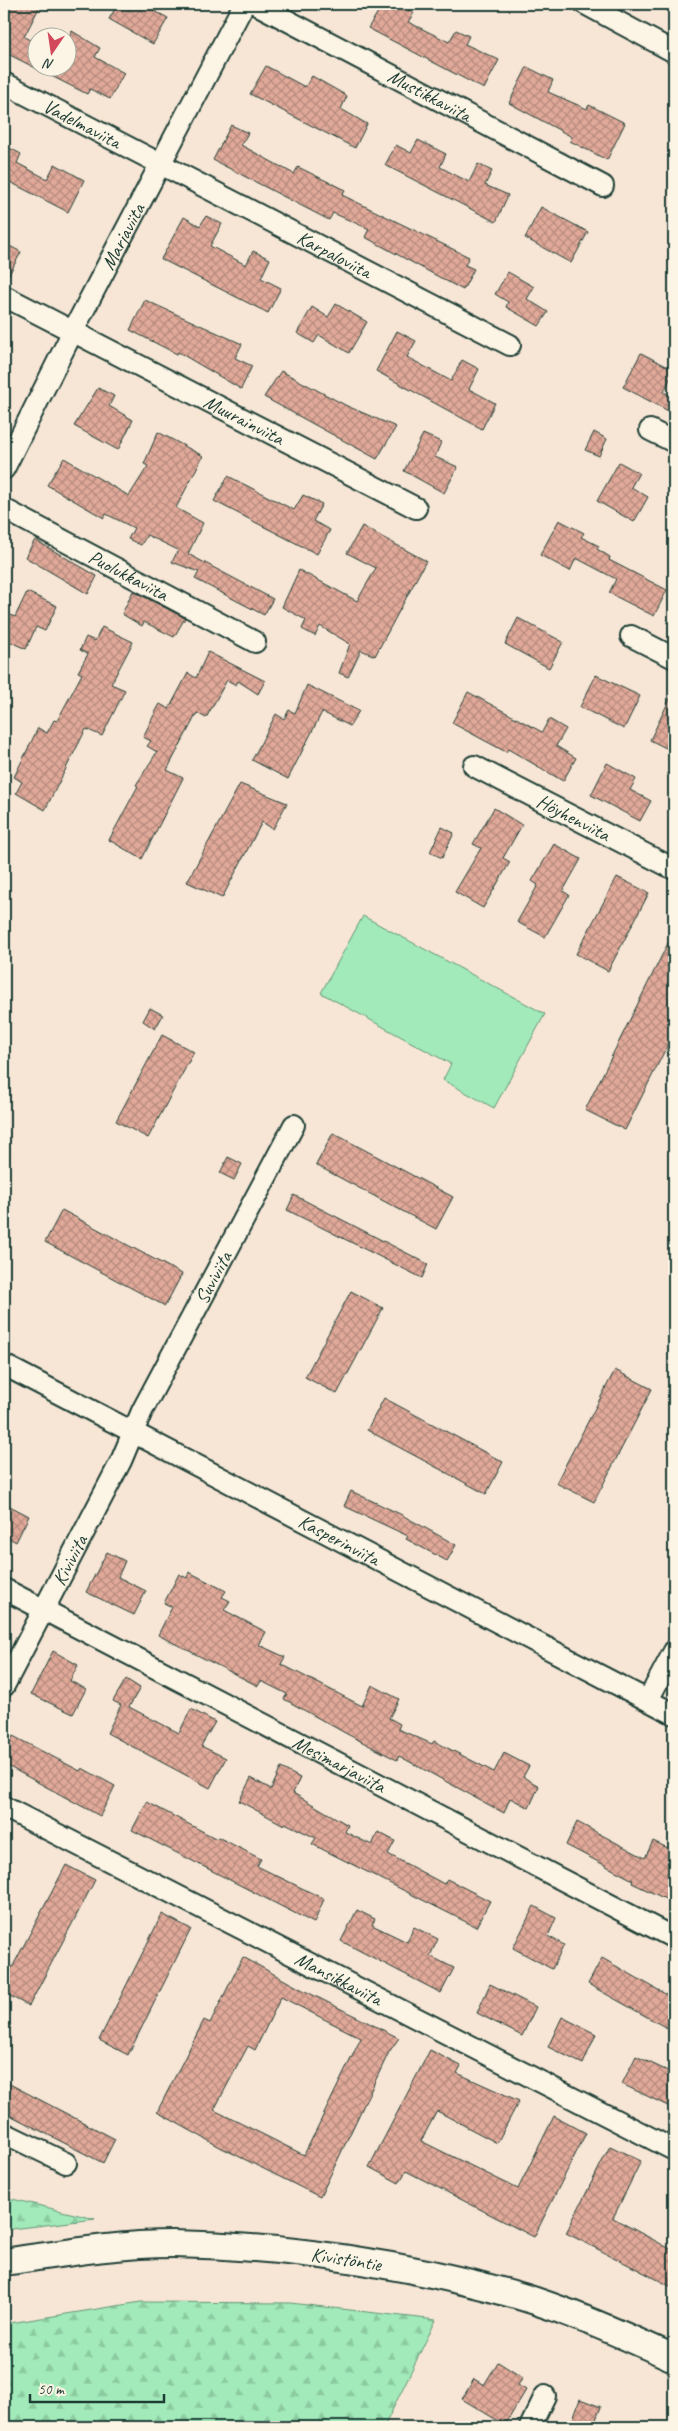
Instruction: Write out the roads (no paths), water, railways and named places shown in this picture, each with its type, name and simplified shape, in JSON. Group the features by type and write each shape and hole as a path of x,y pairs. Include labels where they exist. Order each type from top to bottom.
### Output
{"main road":[{"name":"Kivistöntie","path":"4,2262 92,2249 171,2244 227,2247 324,2257 422,2272 518,2295 622,2334 674,2358"}],"street":[{"name":"Marjaviita","path":"4,469 73,331 244,4"},
{"name":"Mustikkaviita","path":"256,4 603,186"},
{"path":"585,4 674,52"},
{"name":"Vadelmaviita","path":"4,83 160,165"},
{"name":"Karpaloviita","path":"160,165 510,346"},
{"name":"Muurainviita","path":"4,296 416,508"},
{"path":"650,430 674,442"},
{"name":"Puolukkaviita","path":"4,509 254,642"},
{"path":"630,636 674,658"},
{"name":"Höyhenviita","path":"474,766 674,869"},
{"name":"Suviviita","path":"133,1432 142,1411 294,1125"},
{"name":"Kasperinviita","path":"4,1364 674,1714"},
{"name":"Kiviviita","path":"4,1686 121,1461 133,1432"},
{"name":"Mesimarjaviita","path":"4,1589 674,1938"},
{"path":"648,1700 674,1651"},
{"name":"Mansikkaviita","path":"4,1807 674,2150"},
{"path":"4,2133 66,2162"},
{"path":"530,2427 545,2396"}]}
